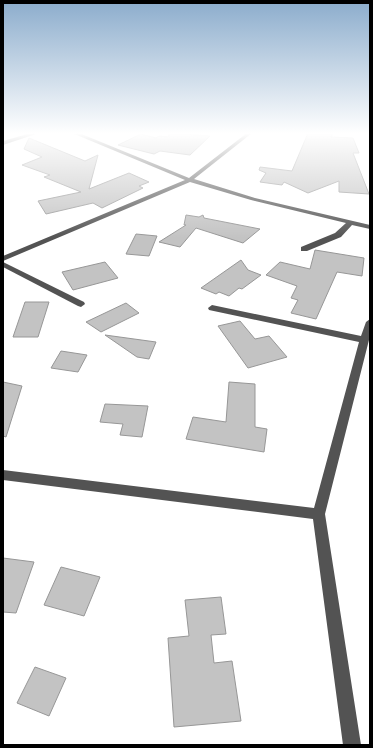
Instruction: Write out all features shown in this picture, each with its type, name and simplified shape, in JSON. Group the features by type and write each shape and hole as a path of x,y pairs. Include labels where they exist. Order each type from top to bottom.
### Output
{"street":[{"path":"160,168 190,180 253,199 350,223 370,226"},
{"path":"3,259 190,180 205,168"},
{"path":"304,249 338,235 350,223"},
{"path":"3,264 81,304"},
{"path":"212,308 364,340"},
{"path":"352,745 319,514 370,322"},
{"path":"3,475 319,514"}],"building":[{"path":"30,168 95,168 89,189 129,173 149,182 139,186 143,188 102,208 93,203 46,214 38,201 81,192 44,177 50,175"},
{"path":"260,168 292,171 293,168 359,168 369,194 339,192 339,181 308,193 284,182 282,185 260,182 266,173 259,170"},
{"path":"186,215 199,217 203,215 204,218 260,229 243,243 196,228 180,247 159,242 186,225 184,225"},
{"path":"136,234 157,236 149,256 126,254"},
{"path":"315,250 364,258 362,276 337,272 316,319 291,313 298,300 291,298 297,286 266,275 280,262 310,269"},
{"path":"241,260 248,270 261,275 242,289 239,288 229,296 219,292 216,294 201,288"},
{"path":"105,262 118,278 73,290 62,272"},
{"path":"25,302 49,302 38,337 13,337"},
{"path":"126,303 139,313 101,332 86,322"},
{"path":"240,321 255,339 269,336 287,357 248,368 218,326"},
{"path":"105,335 156,342 149,359 137,357"},
{"path":"61,351 87,355 78,372 51,368"},
{"path":"3,382 22,386 6,437 3,436"},
{"path":"229,382 255,384 255,427 267,429 264,452 186,439 193,417 226,422"},
{"path":"105,404 148,406 142,437 120,435 123,424 100,422"},
{"path":"3,558 34,562 16,613 3,612"},
{"path":"61,567 100,577 84,616 44,605"},
{"path":"221,597 226,634 211,635 214,663 232,661 241,721 174,727 168,638 189,636 185,600"},
{"path":"35,667 66,678 49,716 17,703"}]}
